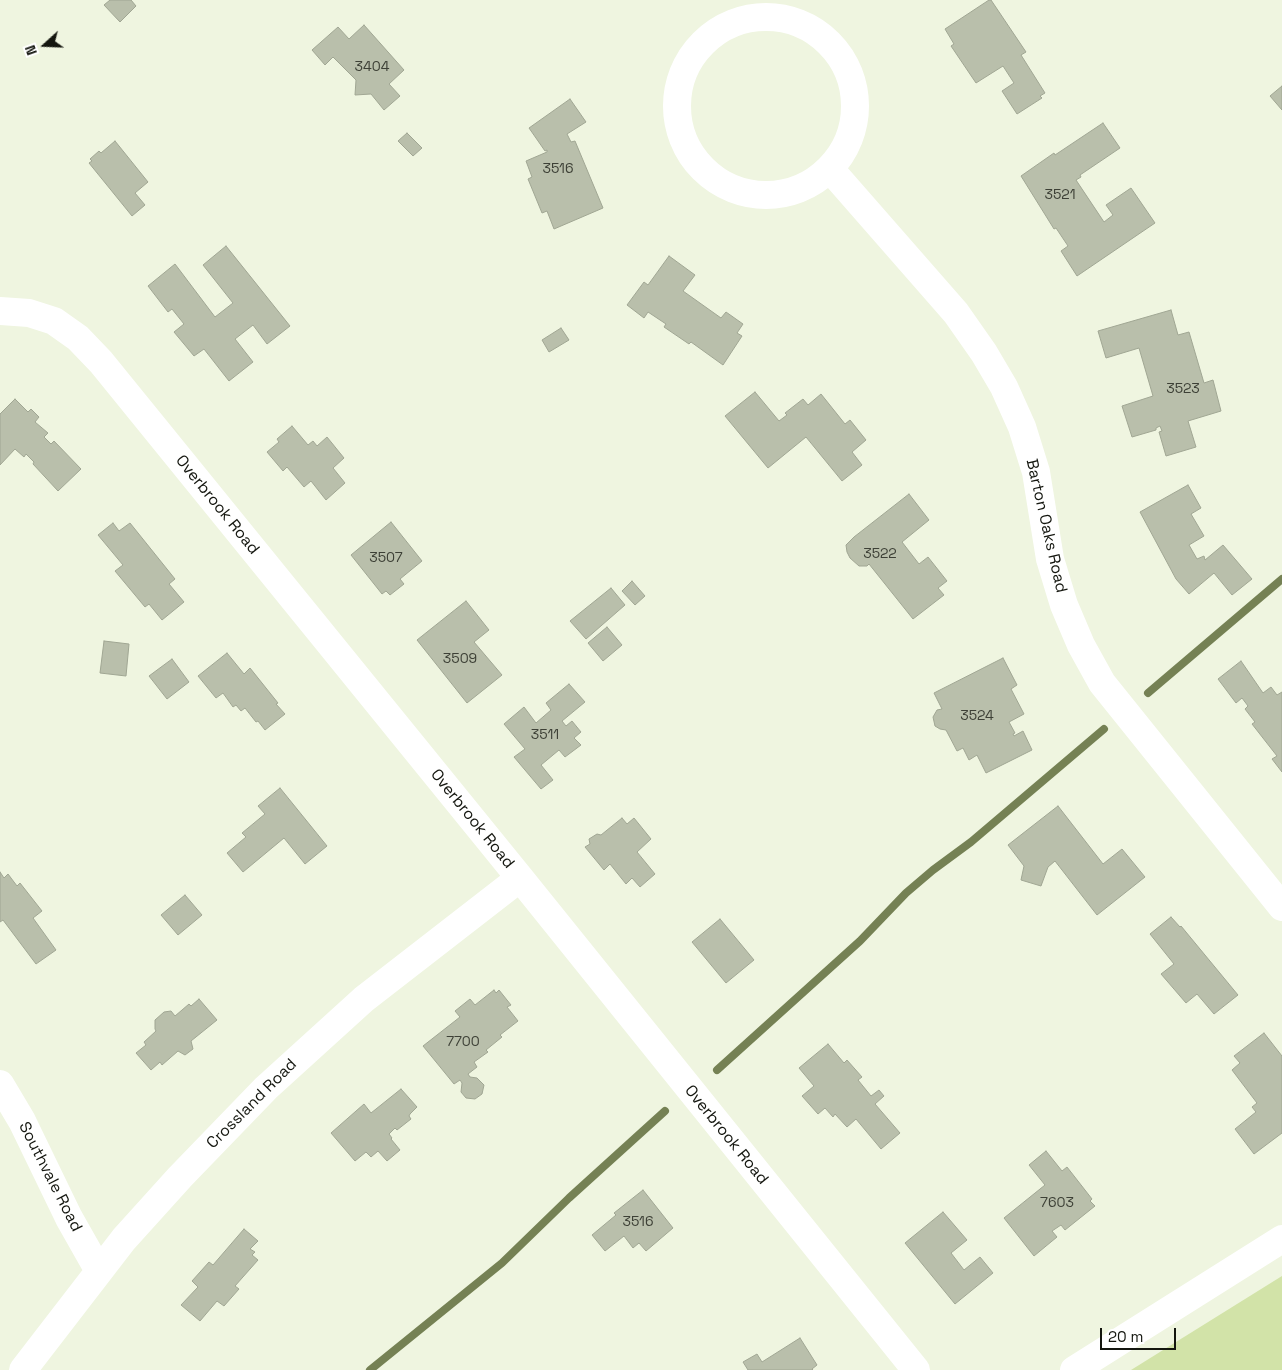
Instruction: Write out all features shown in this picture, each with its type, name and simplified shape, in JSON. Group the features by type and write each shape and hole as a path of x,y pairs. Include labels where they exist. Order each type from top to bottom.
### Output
{"street":[{"path":"755,16 782,17 800,23 808,26 829,42 844,62 854,90 854,120 846,146 830,169 812,183 792,192 766,196 739,192 713,179 693,158 682,138 676,111 679,83 689,59 705,39 728,24 755,16"},
{"name":"Barton Oaks Road","path":"830,169 956,313 984,353 1004,387 1022,427 1036,472 1050,559 1064,605 1081,645 1102,683 1282,907"},
{"name":"Overbrook Road","path":"0,311 29,313 54,321 78,338 101,362 916,1370"},
{"name":"Crossland Road","path":"23,1370 124,1239 180,1177 266,1088 364,999 520,878"},
{"name":"Southvale Road","path":"0,1084 22,1121 69,1218 99,1271"},
{"path":"1074,1370 1282,1239"}],"green space":[{"path":"1282,1276 1282,1370 1131,1370"}],"building":[{"path":"110,0 131,0 136,6 120,22 104,5"},
{"path":"991,0 1026,52 1021,55 1045,93 1040,96 1042,98 1017,114 1002,91 1014,83 1003,66 976,83 951,46 954,44 945,29"},
{"path":"364,25 404,70 389,84 400,96 384,110 371,94 355,95 356,80 333,57 325,65 312,50 338,27 349,39"},
{"path":"1282,86 1282,110 1270,96"},
{"path":"570,99 586,122 567,134 571,142 575,141 603,208 554,229 547,211 542,213 528,179 532,177 526,161 547,152 529,128"},
{"path":"1103,123 1120,148 1080,175 1081,177 1076,180 1104,222 1113,215 1106,205 1131,188 1155,223 1077,276 1061,251 1068,246 1056,228 1054,229 1021,176"},
{"path":"407,133 422,148 413,156 398,141"},
{"path":"115,141 148,182 135,193 145,205 132,216 89,163 92,161 90,159 99,151 101,153"},
{"path":"226,246 290,326 267,344 253,325 235,339 253,362 229,381 204,349 194,356 174,332 184,324 172,309 168,312 148,286 175,264 215,317 233,303 203,265"},
{"path":"669,256 695,275 683,291 721,318 726,312 743,324 737,333 742,336 723,365 691,342 689,344 664,327 666,324 648,312 644,318 627,305 644,282 648,285"},
{"path":"1171,310 1178,335 1189,332 1204,383 1213,380 1221,411 1188,421 1196,447 1166,456 1159,432 1162,431 1160,426 1156,430 1132,437 1122,406 1153,396 1139,348 1106,358 1098,331"},
{"path":"561,328 569,340 549,352 542,340"},
{"path":"755,392 779,421 787,415 785,413 803,399 808,405 821,394 845,424 850,420 866,440 852,452 862,465 842,481 806,437 768,468 725,416"},
{"path":"15,399 28,412 31,409 39,417 35,422 48,433 44,437 51,444 54,441 81,469 58,491 26,454 24,457 15,449 0,465 0,414"},
{"path":"292,426 308,445 313,441 317,446 327,437 344,458 333,468 345,483 326,500 311,481 304,487 287,467 283,471 267,452 279,442 277,439"},
{"path":"1188,485 1201,508 1191,514 1204,536 1189,545 1197,559 1204,556 1205,560 1223,545 1252,579 1232,595 1214,573 1189,594 1176,579 1140,512"},
{"path":"909,494 929,520 902,542 919,564 928,557 947,581 938,588 944,595 913,619 869,564 867,566 859,566 850,558 846,545"},
{"path":"391,522 422,561 400,579 404,584 390,595 386,591 382,594 351,555"},
{"path":"113,523 119,531 130,523 175,579 169,584 184,602 162,620 149,604 145,607 115,571 123,565 98,535"},
{"path":"632,581 645,596 635,605 622,591"},
{"path":"611,588 625,605 586,639 570,621"},
{"path":"466,601 489,630 474,642 502,675 467,703 417,640"},
{"path":"607,627 622,645 603,661 588,643"},
{"path":"104,641 129,644 126,676 100,673"},
{"path":"227,653 244,674 250,668 285,714 265,730 245,708 241,711 236,705 233,707 223,693 216,698 198,676"},
{"path":"1003,658 1017,685 1011,689 1024,714 1009,722 1015,733 1013,734 1014,736 1023,731 1032,750 986,773 977,755 969,760 963,748 957,751 946,730 935,726 933,717 937,710 942,709 934,693"},
{"path":"172,659 189,682 167,699 149,676"},
{"path":"1241,661 1263,693 1271,687 1277,695 1282,692 1282,772 1272,759 1277,756 1252,724 1255,722 1245,709 1248,706 1242,698 1236,703 1218,679"},
{"path":"569,684 585,702 562,721 566,726 572,721 581,732 574,738 581,745 565,757 559,750 541,765 553,780 541,789 514,757 525,749 504,724 524,707 536,723 551,710 546,703"},
{"path":"280,788 327,846 305,864 284,838 243,872 227,853 246,837 242,833 265,814 258,806"},
{"path":"1058,806 1103,864 1122,849 1145,877 1097,915 1055,861 1048,867 1041,886 1021,880 1024,866 1008,845"},
{"path":"622,818 627,824 634,818 651,839 637,852 655,874 640,887 632,878 626,884 610,864 604,870 585,847 590,844 589,839 597,834 601,835"},
{"path":"0,872 4,878 8,874 17,886 20,883 42,911 33,918 56,950 36,964 3,920 0,922"},
{"path":"185,895 202,915 178,935 161,915"},
{"path":"1171,917 1181,926 1238,995 1214,1014 1197,994 1186,1003 1161,974 1174,964 1150,934"},
{"path":"720,919 754,960 726,983 692,942"},
{"path":"494,990 496,993 499,990 511,1005 507,1007 518,1021 500,1035 502,1037 486,1050 488,1052 474,1062 477,1067 468,1074 470,1077 477,1078 484,1085 482,1094 475,1099 466,1098 461,1092 462,1083 460,1080 454,1084 423,1046 460,1017 455,1011 470,999 475,1005"},
{"path":"199,999 217,1020 191,1041 193,1049 185,1055 178,1051 162,1065 160,1062 151,1070 136,1053 146,1045 144,1042 156,1031 155,1020 164,1012 171,1011 175,1016 189,1004 191,1006"},
{"path":"1264,1033 1282,1056 1282,1133 1254,1154 1235,1129 1256,1112 1252,1107 1257,1103 1232,1070 1240,1063 1234,1056"},
{"path":"828,1044 844,1063 847,1060 862,1077 858,1080 871,1096 879,1090 884,1096 875,1104 900,1133 881,1149 856,1119 847,1127 835,1114 833,1117 825,1108 818,1114 802,1096 814,1086 799,1068"},
{"path":"401,1089 417,1107 409,1116 411,1119 397,1130 395,1128 389,1134 400,1150 387,1161 378,1151 371,1157 366,1152 355,1161 331,1133 364,1104 371,1113"},
{"path":"1046,1151 1062,1171 1067,1167 1092,1199 1090,1201 1095,1206 1065,1230 1061,1225 1052,1231 1057,1237 1034,1256 1004,1218 1045,1185 1029,1165"},
{"path":"643,1190 673,1228 646,1251 639,1243 633,1248 624,1236 605,1251 592,1235 616,1215 614,1213"},
{"path":"943,1212 967,1240 951,1253 964,1270 980,1257 993,1273 955,1304 905,1243"},
{"path":"244,1229 258,1241 250,1249 255,1252 252,1255 258,1260 235,1286 239,1289 224,1306 217,1301 200,1321 181,1305 198,1287 192,1281 209,1262 213,1265"},
{"path":"800,1338 817,1365 813,1370 748,1370 743,1362 757,1354 762,1362"}],"waterway":[{"path":"1148,693 1282,579"},
{"path":"717,1070 860,941 906,893 971,842 1104,729"},
{"path":"370,1370 502,1263 569,1198 665,1111"}]}
